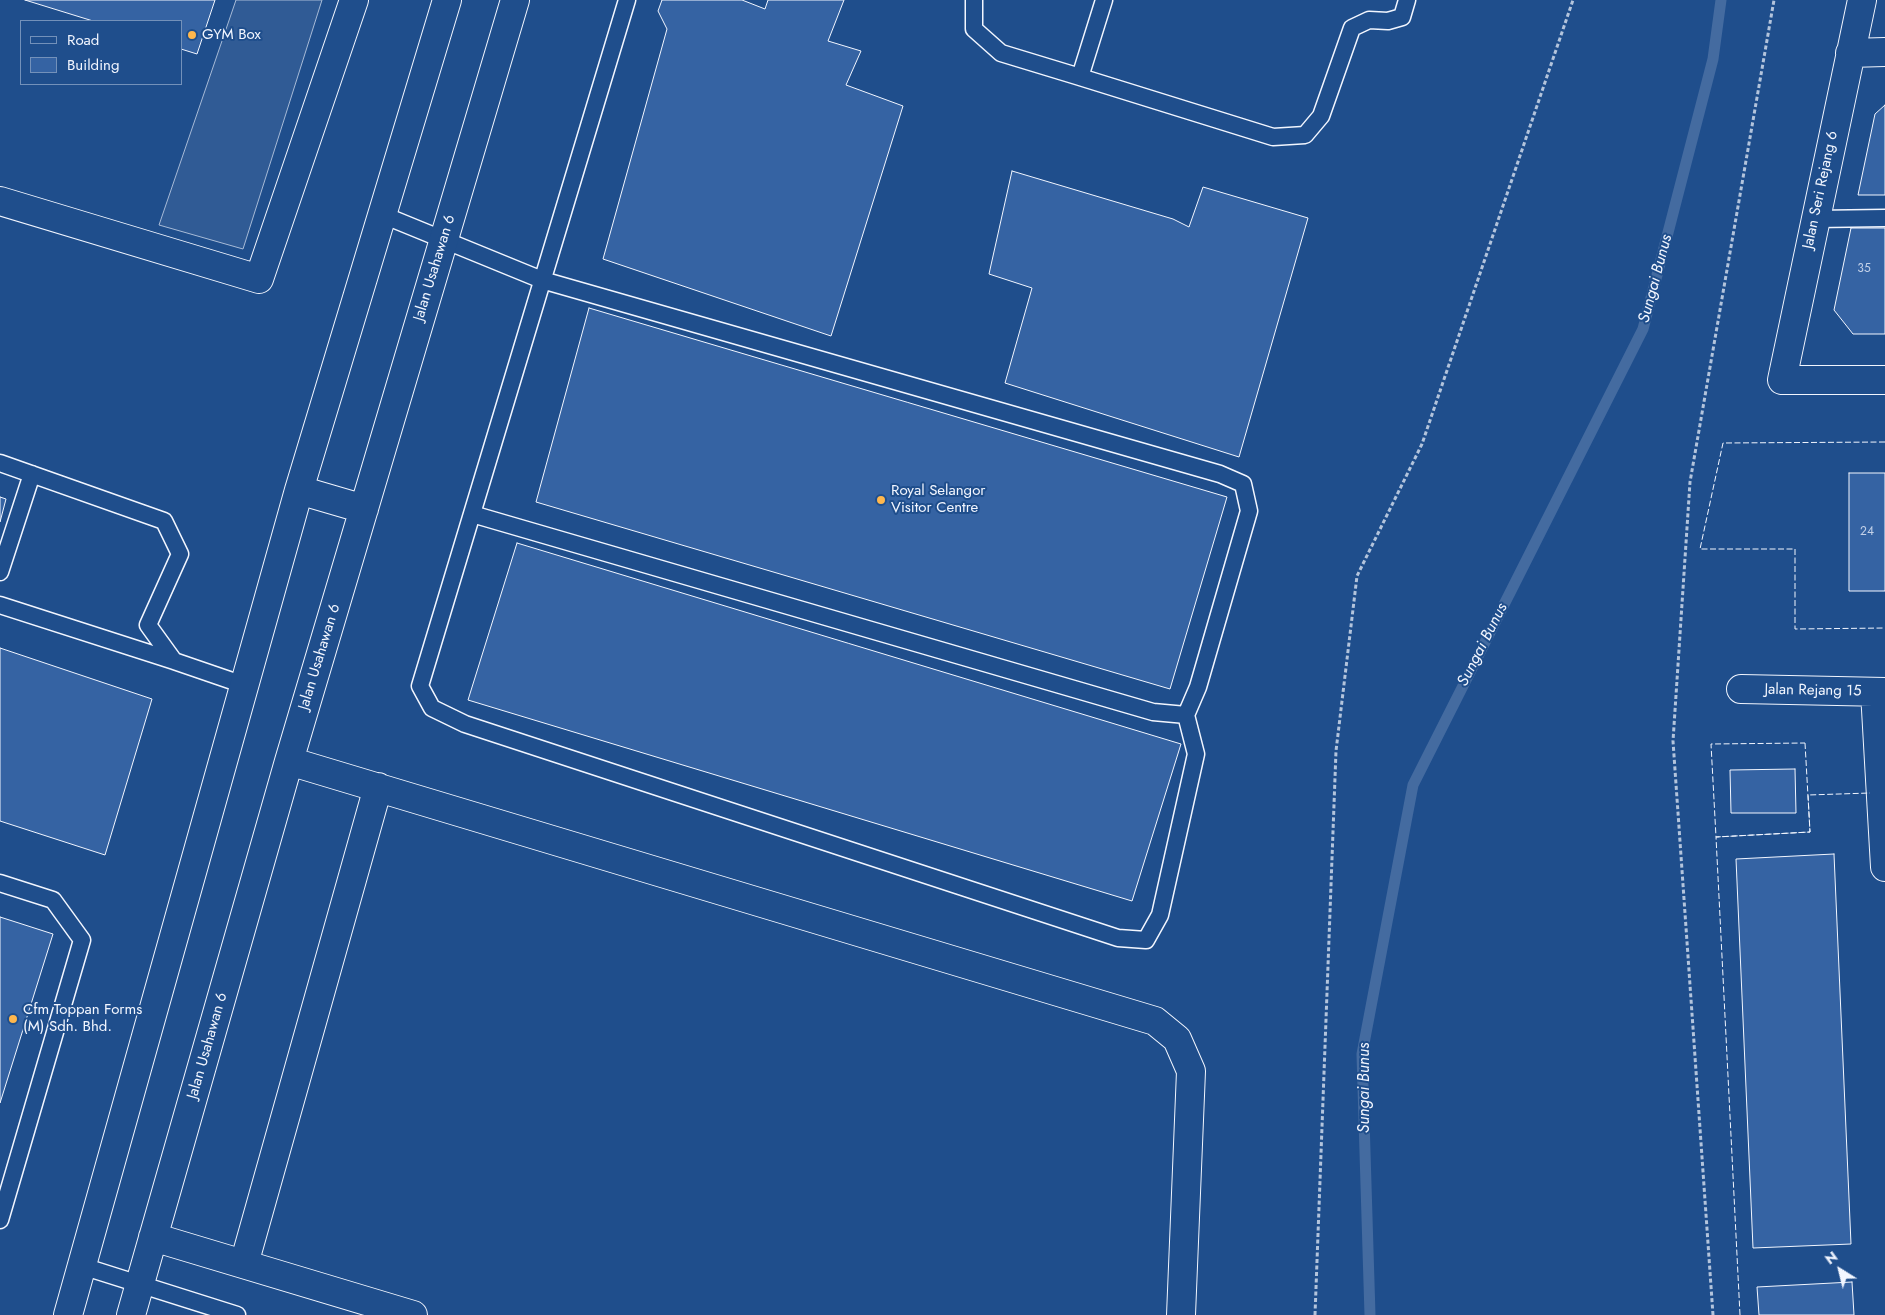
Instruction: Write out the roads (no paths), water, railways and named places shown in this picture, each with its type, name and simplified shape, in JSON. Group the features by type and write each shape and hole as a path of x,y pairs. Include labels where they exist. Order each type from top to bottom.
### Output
{"street":[{"path":"0,201 258,279 354,0"},
{"path":"68,1315 299,490 447,0"},
{"name":"Jalan Usahawan 6","path":"131,1315 289,761 515,0"},
{"name":"Jalan Seri Rejang 6","path":"1862,0 1782,380 1885,380"},
{"path":"1850,53 1885,52"},
{"path":"299,490 364,510"},
{"name":"Jalan Rejang 15","path":"1741,689 1880,692"},
{"path":"1880,692 1885,867"},
{"path":"289,761 1155,1021 1177,1039 1191,1070 1181,1315"},
{"path":"244,1264 378,787"},
{"path":"153,1237 413,1315"}],"lane":[{"path":"383,215 542,280 1220,474 1243,484 1249,511 1198,687 1186,715 1196,754 1160,915 1146,940 1118,938 465,724 432,708 420,686 542,280 627,0"},
{"path":"974,0 974,29 1001,52 1273,137 1305,135 1321,116 1352,28 1369,20 1388,21 1402,17 1407,0"},
{"path":"1080,77 1104,0"},
{"path":"1815,219 1885,218"},
{"path":"0,463 164,521 180,554 148,625 174,661"},
{"path":"0,572 32,474"},
{"path":"472,514 1153,712 1186,715"},
{"path":"0,606 244,685"},
{"path":"0,883 53,900 82,940 0,1220"},
{"path":"82,1266 237,1315"}],"waterway":[{"name":"Sungai Bunus","path":"1370,1315 1362,1054 1413,785 1643,329 1713,59 1721,0"}],"place":[{"name":"GYM Box","path":"192,35"},
{"name":"Royal Selangor Visitor Centre","path":"881,500"},
{"name":"Cfm Toppan Forms (M) Sdn. Bhd.","path":"13,1019"}]}
